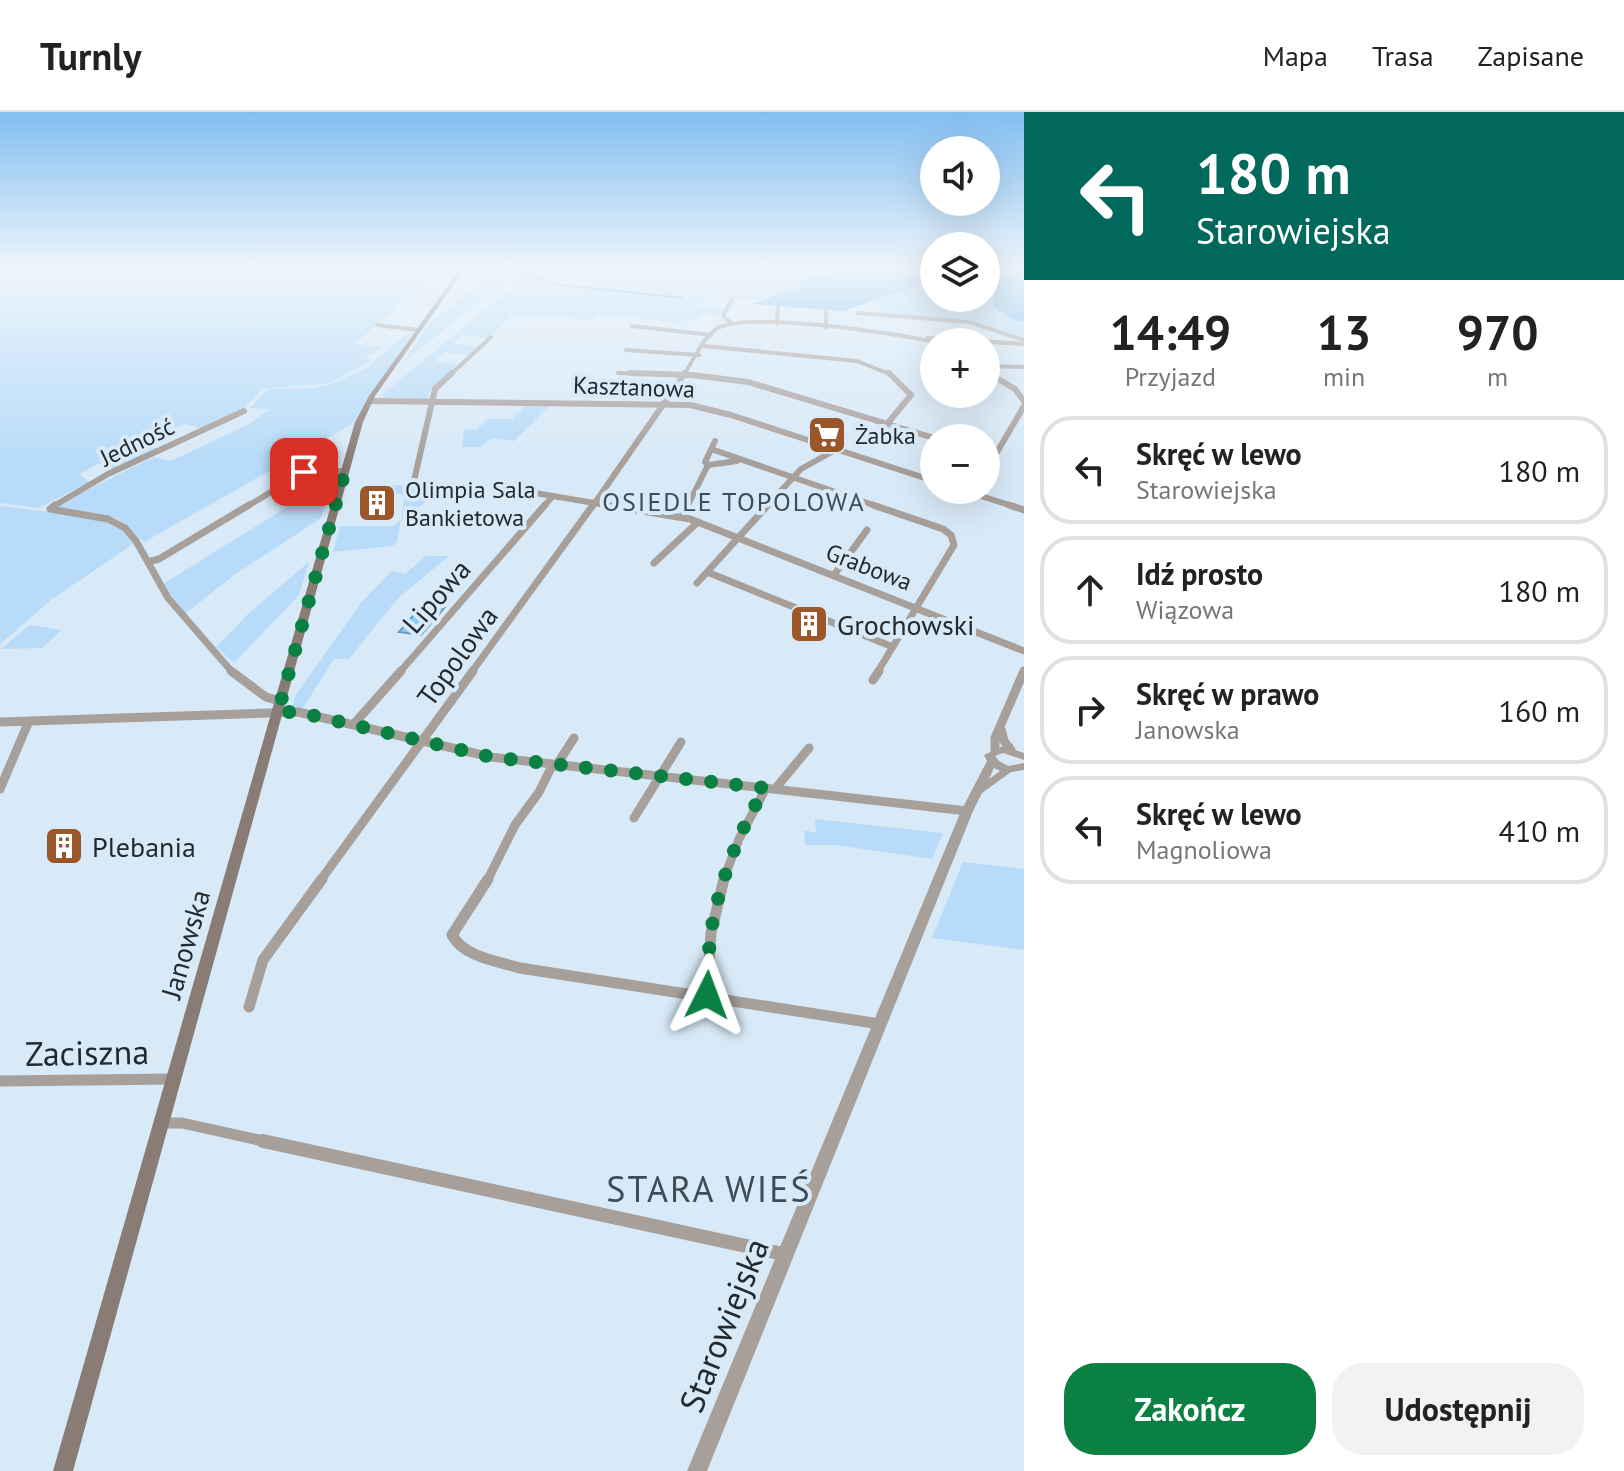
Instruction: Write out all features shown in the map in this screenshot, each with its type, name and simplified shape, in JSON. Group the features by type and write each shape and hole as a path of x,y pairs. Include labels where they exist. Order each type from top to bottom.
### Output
{"main road":[{"name":"Janowska","path":"63,1471 359,422 417,333"}],"street":[{"name":"Topolowa","path":"249,1007 263,960 667,403 714,333"},
{"path":"875,333 920,338"},
{"path":"1000,333 1024,342"},
{"path":"413,485 435,389 491,337"},
{"path":"1000,341 1024,342"},
{"path":"704,346 841,359 877,366 905,385 911,395 887,424"},
{"path":"626,350 699,355"},
{"path":"1000,366 1024,367"},
{"path":"618,373 685,375 748,382 920,434"},
{"path":"1000,382 1024,400 1000,446"},
{"name":"Kasztanowa","path":"370,401 667,403 704,407 920,476"},
{"name":"Jedność","path":"148,562 138,542 117,522 50,510 56,502 244,411"},
{"path":"708,465 705,462 715,441"},
{"path":"711,449 943,529 951,535 954,545 873,680"},
{"path":"697,583 794,478 812,462 837,449"},
{"path":"682,517 708,465 724,461 752,463"},
{"path":"345,471 304,472 159,559 148,562 175,611 197,637 264,697 279,706 491,757 967,811"},
{"name":"Grabowa","path":"529,492 698,522 1024,651"},
{"name":"Lipowa","path":"353,725 553,496"},
{"path":"1000,501 1024,510"},
{"path":"654,563 698,522"},
{"path":"834,575 867,530"},
{"path":"707,572 893,647"},
{"name":"Starowiejska","path":"697,1471 783,1254 967,811 994,756 995,738 1024,671"},
{"path":"0,722 279,706"},
{"path":"0,789 29,721"},
{"path":"1001,729 1004,741 1020,753"},
{"path":"574,738 515,825 497,865 452,935 457,944 477,956 520,968 880,1024"},
{"path":"634,818 681,742"},
{"path":"707,995 711,931 746,820 770,788 809,748"},
{"path":"994,756 1020,753"},
{"path":"994,756 1009,769 1024,766"},
{"name":"Starowiejska","path":"977,793 1009,769"},
{"name":"Zaciszna","path":"0,1081 174,1079"},
{"path":"162,1123 182,1123 783,1254"}],"shaded area":[{"path":"0,333 367,333 355,344 381,347 366,358 372,360 329,383 262,389 243,410 203,429 184,424 144,444 159,449 116,470 98,464 79,474 89,482 39,508 0,503"},
{"path":"412,333 352,424 144,542 116,518 60,511 57,505 154,457 171,461 249,424 270,409 250,408 268,389 313,388 332,384 365,369 405,335"},
{"path":"423,333 439,333 405,360"},
{"path":"456,333 492,333 487,338 463,335 453,343 477,347 469,355 444,352 435,361 458,364 429,392 428,399 384,398 382,395"},
{"path":"525,406 549,406 514,441 493,438 480,447 462,447 464,429 476,430 488,419 512,419"},
{"path":"334,478 321,518 234,575 185,614 163,584"},
{"path":"371,485 448,486 401,520 405,494 357,494"},
{"path":"0,506 84,516 119,525 133,544 51,600 0,644"},
{"path":"401,520 397,542 392,546 333,552 340,526 393,526"},
{"path":"426,556 449,556 398,598 349,659 334,659 303,708 292,708 295,696 361,603 392,571 405,574"},
{"path":"309,562 299,595 234,663 216,647 250,612"},
{"path":"425,602 445,607 421,635 399,632"},
{"path":"30,625 62,630 42,648 1,649"},
{"path":"815,819 943,833 932,859 835,845 805,845 804,831 816,832"},
{"path":"963,862 1024,869 1024,950 932,938"}],"building":[{"path":"315,447 324,448 321,456 308,466 297,469 282,466"},
{"name":"Olimpia Sala Bankietowa","path":"393,497 387,511 367,511 367,498"},
{"name":"Plebania","path":"80,837 72,860 49,860 53,839"}],"place":[{"name":"Żabka","path":"827,435"},
{"name":"Olimpia Sala Bankietowa","path":"377,503"},
{"name":"Grochowski","path":"809,624"},
{"name":"Plebania","path":"64,846"}],"district":[{"name":"OSIEDLE TOPOLOWA","path":"734,501"},
{"name":"STARA WIEŚ","path":"709,1188"}],"route":[{"path":"304,472 345,471 278,712 298,712 491,757 766,788 749,813 718,903 711,931 707,995"}]}
